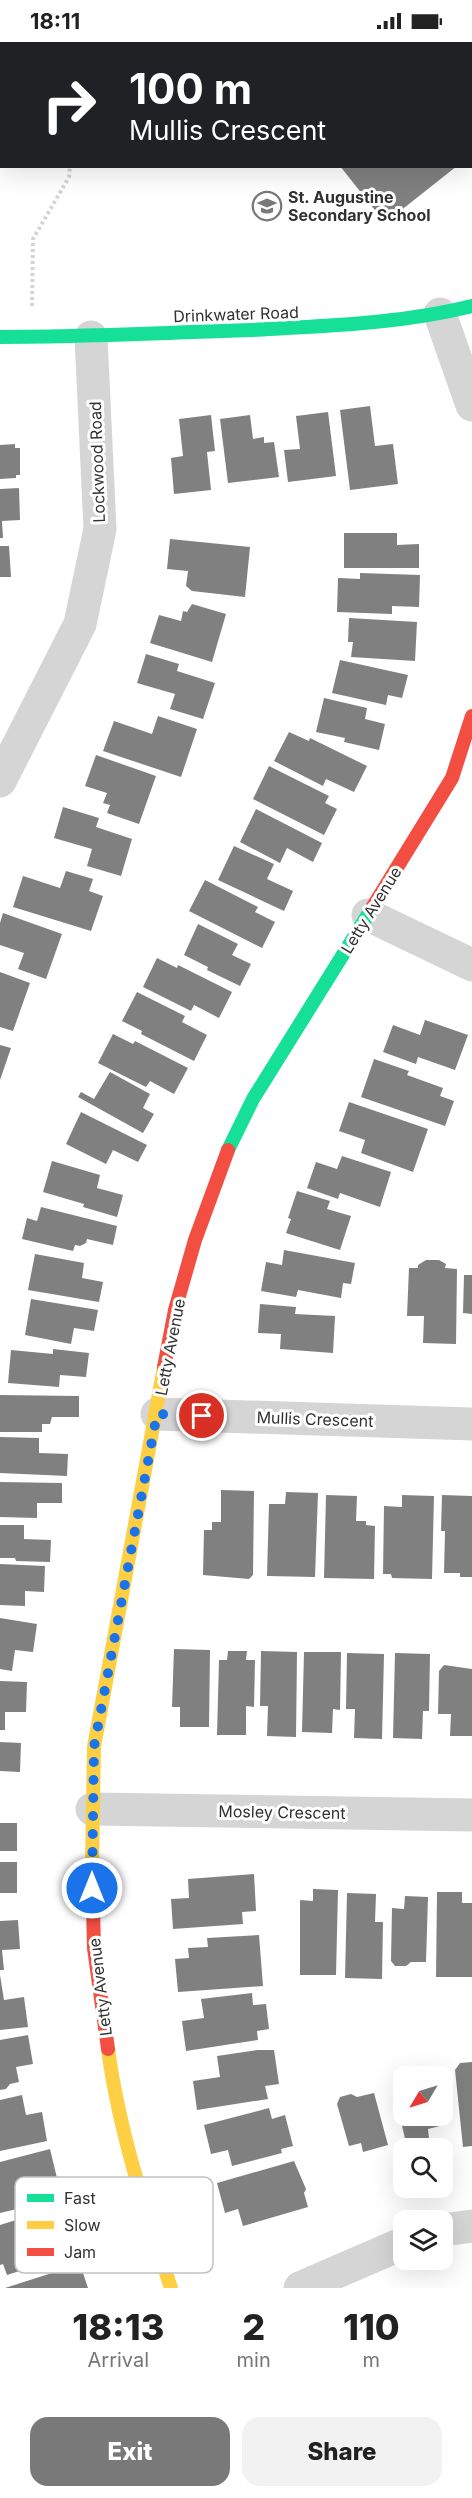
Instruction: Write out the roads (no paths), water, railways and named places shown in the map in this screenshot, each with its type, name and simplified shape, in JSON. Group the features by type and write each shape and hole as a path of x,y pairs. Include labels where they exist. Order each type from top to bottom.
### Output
{"street":[{"name":"Drinkwater Road","path":"0,337 91,337 328,326 440,314 472,306"},
{"path":"440,314 472,405"},
{"name":"Lockwood Road","path":"0,781 80,624 100,530 91,337"},
{"name":"Letty Avenue","path":"137,2177 113,2085 94,1948 92,1809 94,1747 175,1310 195,1240 224,1158 253,1099 452,778 472,716"},
{"path":"368,915 472,965"},
{"name":"Mullis Crescent","path":"157,1414 472,1424"},
{"name":"Mosley Crescent","path":"92,1809 472,1815"},
{"path":"453,2229 472,2226"},
{"path":"300,2288 393,2248"},
{"name":"Letty Avenue","path":"166,2273 171,2288"}],"place":[{"name":"St. Augustine Secondary School","path":"267,206"}]}
